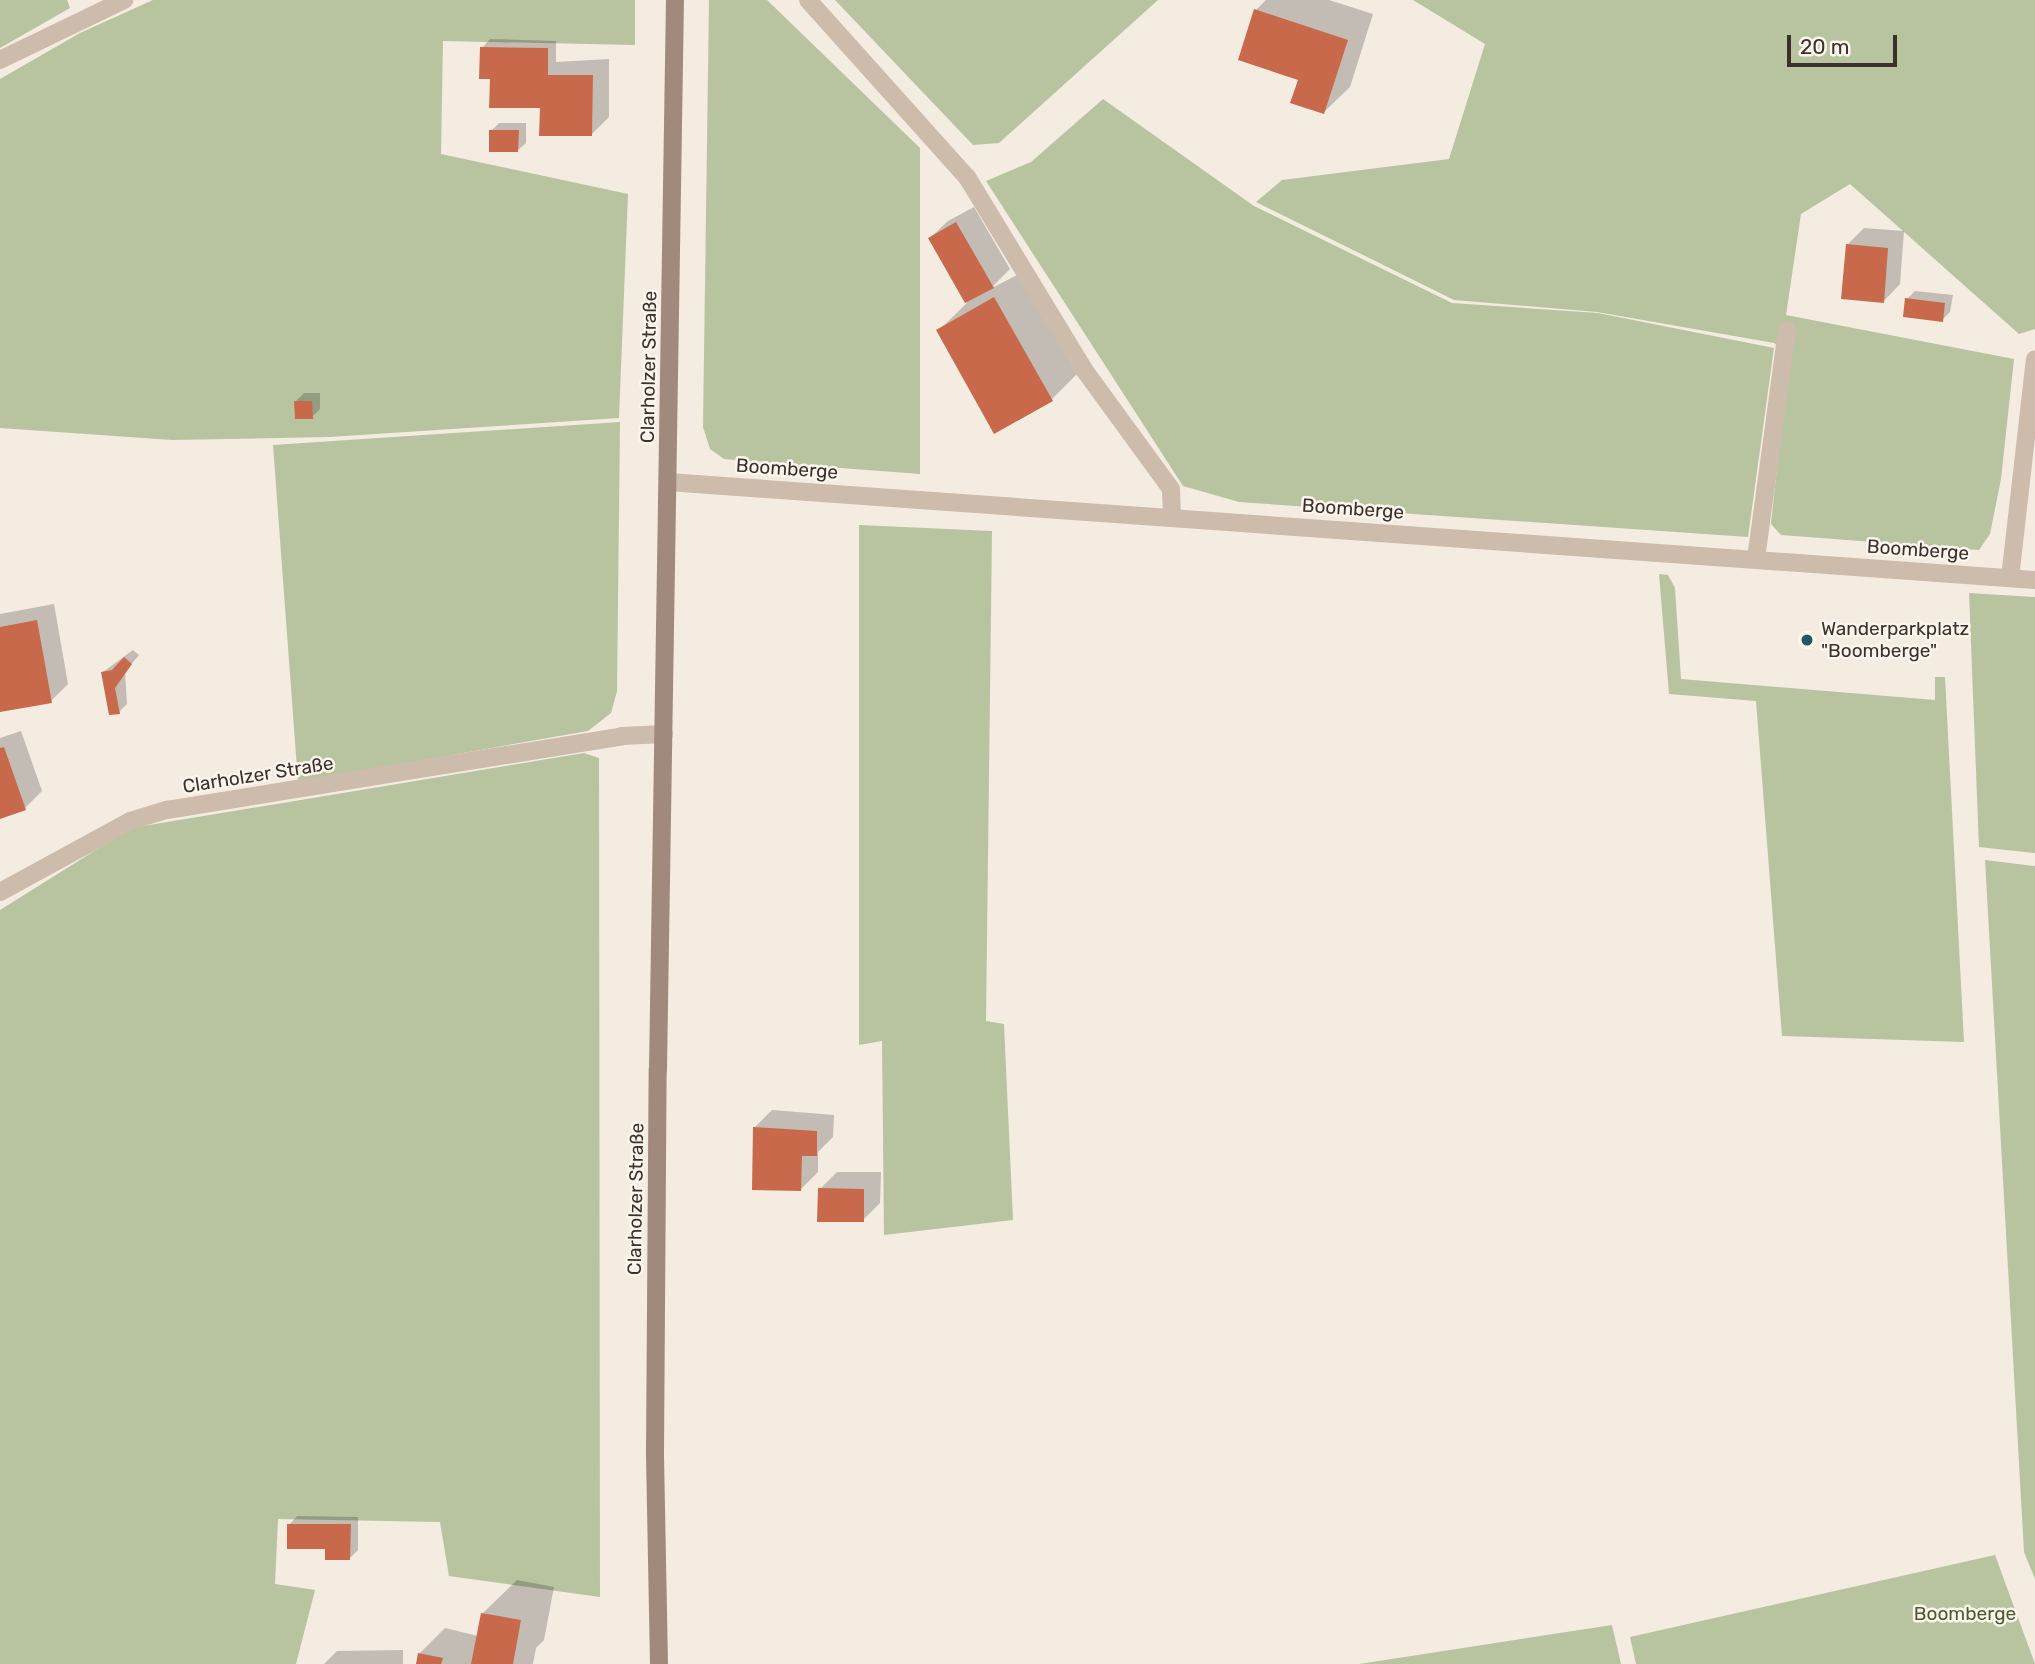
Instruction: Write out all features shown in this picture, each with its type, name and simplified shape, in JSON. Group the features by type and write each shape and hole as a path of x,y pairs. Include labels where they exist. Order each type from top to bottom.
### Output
{"street":[{"path":"0,60 124,0"},
{"name":"Clarholzer Straße","path":"659,1664 655,1451 675,0"},
{"path":"808,0 967,177 1078,360 1171,489 1172,516"},
{"path":"1756,559 1787,330"},
{"path":"2010,578 2035,359"},
{"name":"Boomberge","path":"668,482 1172,516 2035,580"},
{"name":"Clarholzer Straße","path":"0,892 130,821 167,810 622,736 664,734"}],"green space":[{"path":"0,0 67,0 70,8 0,48"},
{"path":"153,0 635,0 635,45 443,41 441,154 628,194 619,418 329,437 172,440 0,428 0,79 80,33"},
{"path":"709,0 767,0 920,148 920,474 724,459 710,449 703,427"},
{"path":"835,0 1158,0 999,143 973,145"},
{"path":"1413,0 2035,0 2035,329 2019,334 1850,184 1801,214 1786,315 2014,359 2001,479 1990,534 1979,550 1781,535 1771,524 1789,354 1774,343 1597,312 1454,300 1256,202 1282,180 1449,159 1485,44"},
{"path":"1103,99 1254,206 1452,303 1598,313 1774,348 1748,537 1239,502 1183,486 986,181 1031,162"},
{"path":"620,422 617,691 611,713 588,731 298,782 273,445"},
{"path":"859,525 992,531 986,1021 1004,1024 1013,1220 884,1235 882,1041 859,1045"},
{"path":"1659,574 1668,575 1675,588 1681,679 1935,700 1935,677 1945,677 1964,1042 1782,1036 1756,701 1669,694"},
{"path":"1969,593 2035,597 2035,853 1979,847"},
{"path":"584,753 599,758 600,1597 449,1576 440,1522 278,1519 275,1584 315,1590 296,1664 0,1664 0,910 131,828"},
{"path":"1985,860 2035,866 2035,1579 2024,1552"},
{"name":"Boomberge","path":"1995,1555 2035,1664 1636,1664 1630,1637"},
{"path":"1612,1625 1621,1664 1359,1664"}],"building":[{"path":"1254,9 1348,40 1324,114 1290,103 1298,80 1238,60"},
{"path":"480,47 548,48 548,75 593,75 592,136 539,136 540,108 489,108 490,79 479,79"},
{"path":"489,130 519,130 518,152 489,152"},
{"path":"956,222 994,288 965,303 928,238"},
{"path":"1846,244 1888,248 1884,303 1841,299"},
{"path":"994,297 1053,401 994,434 936,330"},
{"path":"1905,298 1945,303 1943,322 1903,317"},
{"path":"294,401 312,401 313,419 295,419"},
{"path":"37,620 52,703 0,712 0,627"},
{"path":"124,657 132,664 115,688 120,714 109,715 101,672 112,670"},
{"path":"4,747 26,810 0,819 0,748"},
{"path":"753,1127 817,1131 817,1156 802,1156 801,1191 752,1190"},
{"path":"818,1188 864,1189 864,1222 817,1222"},
{"path":"287,1524 351,1524 350,1560 325,1560 325,1549 287,1549"},
{"path":"481,1613 521,1620 513,1664 471,1664"},
{"path":"418,1653 443,1658 441,1664 416,1664"}],"place":[{"name":"Wanderparkplatz \"Boomberge\"","path":"1807,640"}]}
